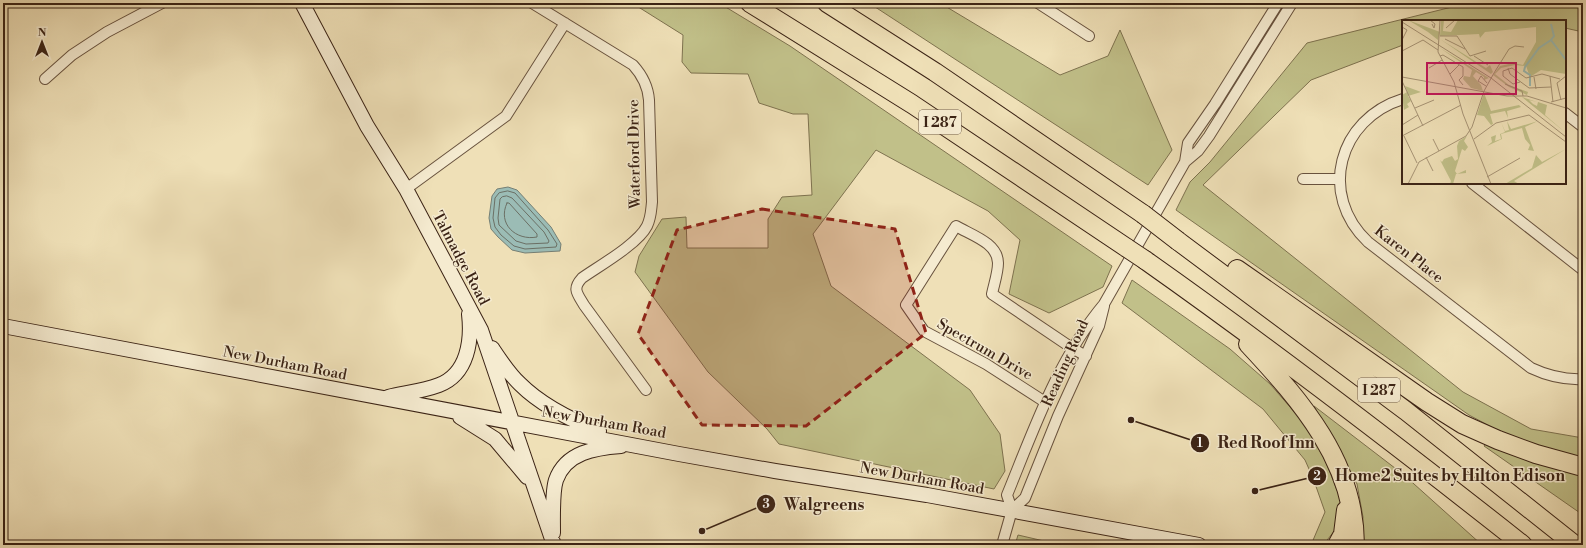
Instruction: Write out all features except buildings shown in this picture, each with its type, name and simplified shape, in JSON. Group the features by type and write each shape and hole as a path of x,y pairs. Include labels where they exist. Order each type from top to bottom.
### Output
{"highway":[{"name":"I 287","path":"750,3 912,104 1145,260 1217,311 1387,438 1523,545"},
{"name":"I 287","path":"827,3 934,72 1143,214 1412,416 1575,545"},
{"path":"1196,253 1211,251 1462,424 1498,440 1536,454 1583,467"},
{"path":"1217,311 1269,367 1310,416 1329,447 1339,467 1354,514 1355,545"},
{"path":"1337,545 1343,534 1348,493"}],"street":[{"path":"45,79 72,55 107,32 162,3"},
{"name":"Talmadge Road","path":"302,3 367,126 406,189 480,330 554,543"},
{"name":"Waterford Drive","path":"532,3 633,65 640,72 646,84 648,92 652,202 650,218 646,228 640,236 629,246 582,278 577,283 576,288 576,293 646,390"},
{"path":"1038,3 1090,36"},
{"path":"1185,162 1188,143 1216,104 1278,3"},
{"path":"1104,304 1185,162 1198,151 1209,136 1292,3"},
{"path":"406,189 506,116 565,23"},
{"name":"Karen Place","path":"1402,100 1376,113 1358,129 1350,140 1341,163 1341,192 1348,215 1359,233 1368,242 1531,368 1548,376 1571,380 1583,379"},
{"path":"1566,114 1583,127"},
{"path":"1303,179 1340,179"},
{"path":"1473,184 1583,270"},
{"name":"Spectrum Drive","path":"1045,402 986,364 924,331 906,305 956,226 992,246 997,255 998,263 992,294 1086,356"},
{"name":"Reading Road","path":"1104,304 1100,326 1058,416 1025,498 1012,510 1007,495 1045,402 1072,348 1088,323 1104,304"},
{"path":"381,398 440,384 460,369 469,345 470,329 468,306"},
{"name":"New Durham Road","path":"3,326 512,423 775,471 1012,510 1199,545"},
{"path":"480,330 505,368 520,384 540,401 581,424 637,445"},
{"path":"451,411 495,439 533,485"},
{"path":"554,543 555,481 562,468 573,457 591,449 637,445"},
{"path":"1002,545 1012,510"}],"highlighted area":[{"path":"762,209 895,229 926,333 806,426 702,425 638,334 677,230"}],"shaded area":[{"path":"632,3 719,3 790,46 1112,266 1103,287 1049,313 1009,294 1020,240 988,211 876,150 813,234 831,286 970,390 1000,434 1005,471 994,489 779,444 767,429 708,372 635,272 639,256 662,219 686,217 687,248 768,248 768,219 782,197 812,195 808,114 793,114 759,103 748,74 691,73 682,62 683,35"},
{"path":"869,3 940,3 1060,75 1108,56 1120,30 1172,150 1148,185"},
{"path":"1468,3 1583,3 1583,32 1566,28 1566,20 1402,20 1402,45 1311,80 1203,185 1463,392 1531,429 1583,438 1583,460 1537,448 1499,431 1469,415 1176,210 1190,182 1210,162 1307,43"},
{"path":"1132,280 1230,349 1270,384 1304,423 1325,460 1341,500 1336,529 1323,545 1311,545 1325,512 1305,460 1263,409 1122,303"},
{"path":"1314,406 1404,475 1482,545 1362,545 1363,517 1357,484"},
{"path":"1487,442 1583,473 1583,515 1484,446"},
{"path":"1018,535 1044,541 1045,545 1015,545"}],"water":[{"path":"508,187 517,190 551,227 561,244 560,251 525,253 512,250 491,229 489,218 492,196 497,189"}],"place":[{"name":"Red Roof Inn","path":"1131,420"},
{"name":"Home2 Suites by Hilton Edison","path":"1255,491"},
{"name":"Walgreens","path":"702,531"}]}
